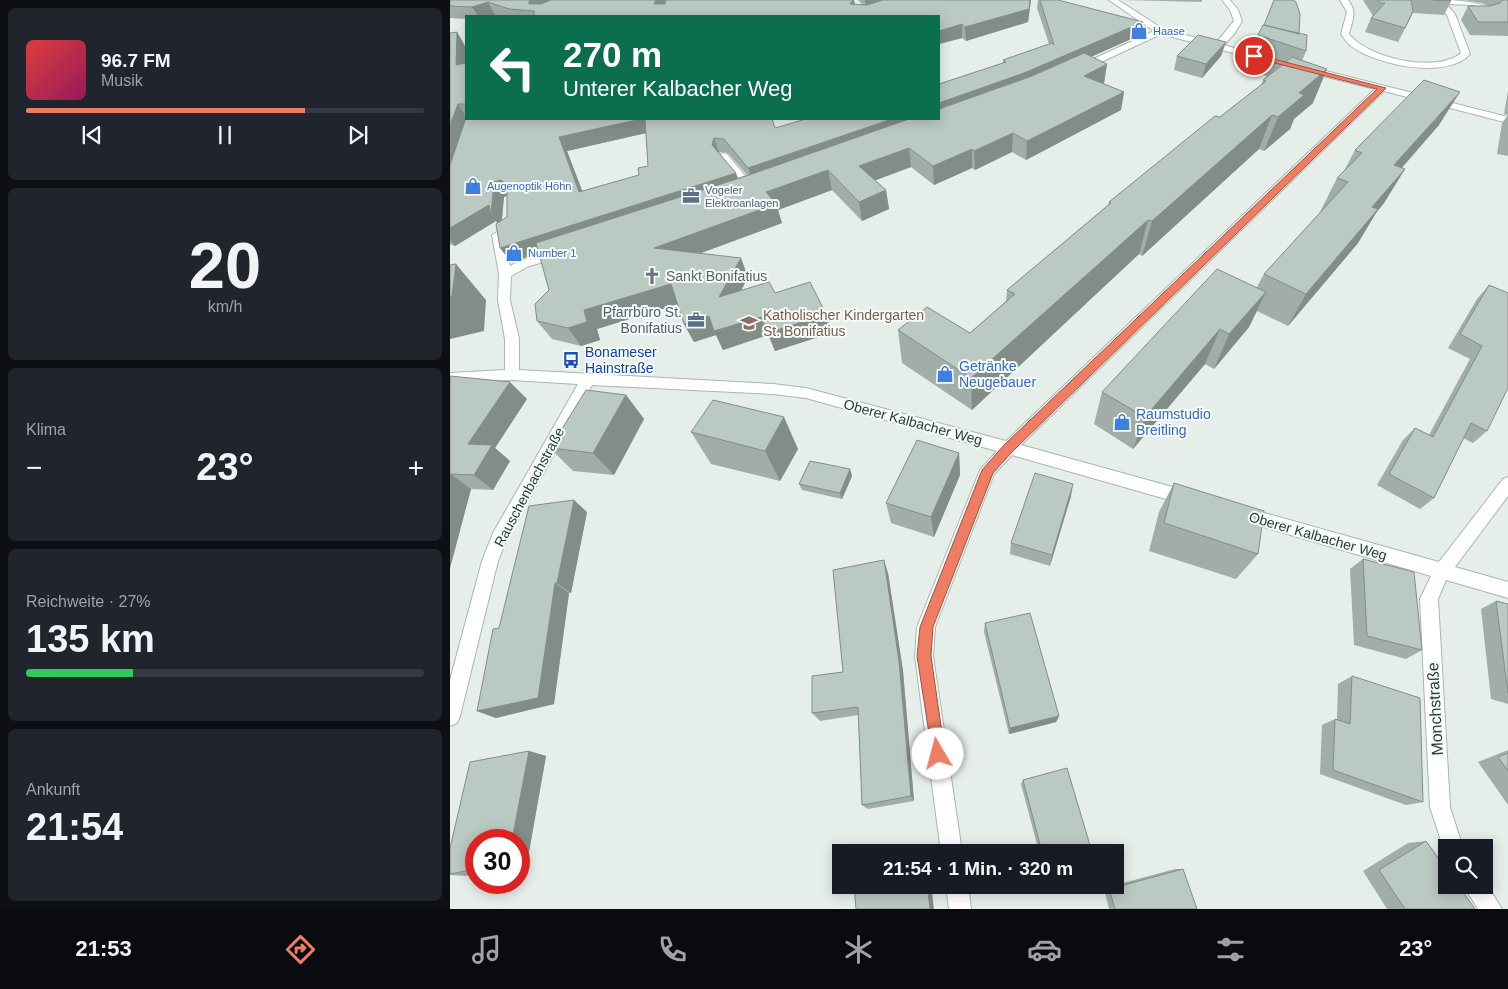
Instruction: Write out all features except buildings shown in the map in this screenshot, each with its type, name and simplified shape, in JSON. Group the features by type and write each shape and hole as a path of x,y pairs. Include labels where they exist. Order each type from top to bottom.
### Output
{"street":[{"path":"1113,0 1160,31 1281,63"},
{"path":"1217,47 1232,31 1238,21 1234,10 1226,0"},
{"path":"1344,0 1350,8 1352,15 1346,34 1353,45 1373,55 1408,63 1441,64 1463,58 1466,54 1455,15 1439,1"},
{"path":"1439,1 1475,3 1491,12 1475,17"},
{"path":"1072,72 1160,31"},
{"path":"1300,67 1508,120"},
{"path":"951,844 924,656 926,627 988,470 1382,88"},
{"path":"723,156 751,190"},
{"path":"509,223 509,231 498,235 504,274 504,300 512,339 512,375"},
{"path":"504,274 523,264 568,250"},
{"name":"Oberer Kalbacher Weg","path":"450,378 512,375 773,388 806,393 1198,501"},
{"name":"Rauschenbachstraße","path":"450,716 490,561 499,538 588,379"},
{"name":"Monchstraße","path":"1450,839 1440,807 1429,599 1442,571 1508,484"},
{"name":"Oberer Kalbacher Weg","path":"1226,509 1508,590"},
{"path":"958,894 960,909"},
{"path":"1480,894 1491,909"}],"place":[{"name":"Haase","path":"1139,31"},
{"name":"Augenoptik Höhn","path":"473,186"},
{"name":"Vogeler Elektroanlagen","path":"691,196"},
{"name":"Number 1","path":"514,253"},
{"name":"Sankt Bonifatius","path":"652,276"},
{"name":"Pfarrbüro St. Bonifatius","path":"696,320"},
{"name":"Katholischer Kindergarten St. Bonifatius","path":"749,323"},
{"name":"Bonameser Hainstraße","path":"571,360"},
{"name":"Getränke Neugebauer","path":"945,374"},
{"name":"Raumstudio Breitling","path":"1122,422"}],"route":[{"path":"938,754 924,656 926,627 988,470 1382,88 1254,56"}]}
